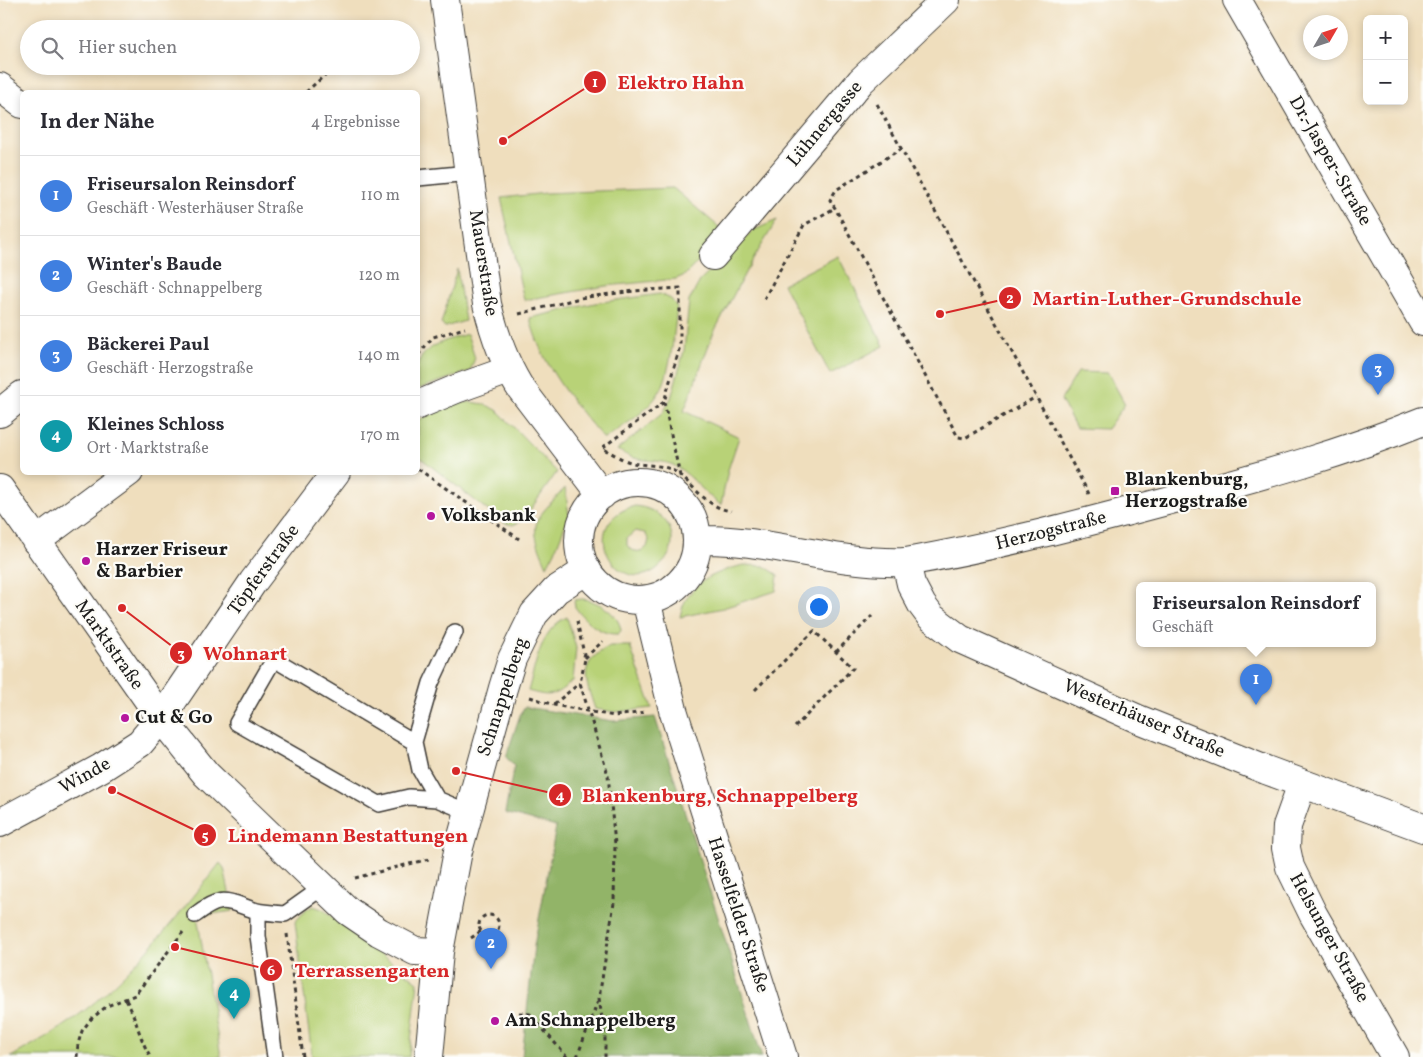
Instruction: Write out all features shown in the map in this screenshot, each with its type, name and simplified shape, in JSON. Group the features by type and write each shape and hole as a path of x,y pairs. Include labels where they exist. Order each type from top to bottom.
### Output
{"street":[{"name":"Mauerstraße","path":"445,0 487,304 498,343 509,370 531,403 602,494"},
{"name":"Lühnergasse","path":"713,256 861,81 946,0"},
{"name":"Dr.-Jasper-Straße","path":"1237,0 1423,322"},
{"path":"0,87 20,102"},
{"path":"420,404 456,388 509,370"},
{"path":"0,413 20,397"},
{"name":"Herzogstraße","path":"698,540 761,543 860,562 906,562 1019,540 1102,518 1372,442 1423,421"},
{"path":"36,540 125,475"},
{"name":"Töpferstraße","path":"160,718 253,582 334,475"},
{"path":"646,482 664,487 679,498 691,513 698,540 693,565 680,584 660,596 646,600 624,599 600,586 586,570 580,548 581,526 587,512 602,494 627,483 646,482"},
{"name":"Marktstraße","path":"0,489 160,718 206,774 348,911 380,932 415,951 439,952"},
{"name":"Westerhäuser Straße","path":"906,562 911,584 922,606 931,618 960,638 1138,719 1302,784 1423,828"},
{"name":"Schnappelberg","path":"430,1057 439,952 458,852 503,688 525,629 534,614 556,590 586,570"},
{"name":"Hasselfelder Straße","path":"646,600 673,710 783,1057"},
{"name":"Winde","path":"0,823 102,768 140,742 160,718"},
{"name":"Helsunger Straße","path":"1302,784 1287,826 1286,848 1290,867 1313,914 1395,1057"}],"lane":[{"path":"420,178 469,173"},
{"path":"437,799 420,770 414,742 430,683 455,632"},
{"path":"414,742 274,659 237,723 379,804 409,796 437,799 468,812"},
{"path":"195,915 208,904 232,900 258,911 285,914 323,887"},
{"path":"258,911 258,936 275,1057"}],"path":[{"path":"308,90 324,75"},
{"path":"861,81 875,100 902,148 1102,518"},
{"path":"902,148 836,190 830,200 834,208 958,437 965,438 1036,397"},
{"path":"764,299 804,225 834,208"},
{"path":"516,315 580,298 680,288 680,346 664,402 680,476"},
{"path":"420,353 433,337 466,328"},
{"path":"664,402 602,448 634,463 670,469 688,481 705,501 723,510 736,512"},
{"path":"420,470 519,539"},
{"path":"836,652 872,616"},
{"path":"577,621 585,659 580,683 608,775 615,844 614,903 599,998 577,1057"},
{"path":"755,690 814,630 853,668 795,727"},
{"path":"585,659 603,641"},
{"path":"554,705 580,683"},
{"path":"503,688 554,705 614,716 673,710"},
{"path":"323,887 458,852"},
{"path":"285,914 303,1057"},
{"path":"78,1057 78,1044 82,1031 91,1019 107,1006 135,995 173,948 195,915"},
{"path":"487,915 497,918 499,923 495,933 485,934 481,931 479,921 482,917 487,915"},
{"path":"599,998 605,1039 604,1057"},
{"path":"126,1000 134,1013 146,1049 151,1057"},
{"path":"519,1013 530,1014 567,1057"}],"green space":[{"path":"673,188 726,233 685,275 676,279 606,286 524,300 501,198 546,193"},
{"path":"777,220 745,273 713,334 684,411 739,437 728,470 721,505 689,476 672,464 632,457 617,450 663,413 671,398 684,351 689,301 700,281 752,231"},
{"path":"838,256 884,346 830,374 783,284"},
{"path":"457,269 465,321 445,327 441,324"},
{"path":"660,294 671,299 677,307 672,351 664,384 649,406 627,424 604,439 581,412 550,367 535,335 530,318 595,303"},
{"path":"467,334 475,358 470,371 420,388 421,358 431,348"},
{"path":"1078,372 1108,373 1125,404 1107,429 1076,428 1061,400"},
{"path":"471,402 484,404 497,410 557,472 523,520 513,525 504,523 420,458 420,419 457,403"},
{"path":"565,488 569,515 547,566 537,540 536,523 546,508"},
{"path":"635,506 651,510 664,519 671,532 671,549 665,561 655,570 640,576 627,574 615,566 608,554 604,540 607,527 617,514","holes":["635,531 645,533 649,540 647,547 641,552 631,550 627,545 627,538"]},
{"path":"743,565 764,566 778,575 776,591 723,608 680,617 688,596 703,581"},
{"path":"582,599 594,602 607,609 617,619 621,631 618,634 611,634 599,630 588,622 575,607 574,600"},
{"path":"567,617 576,648 573,681 557,693 548,695 528,691 540,649 545,639 558,623"},
{"path":"610,646 630,646 652,708 615,712 595,709 588,689 586,673 592,659 599,652"},
{"path":"525,707 613,721 655,717 762,1057 522,1057 534,946 556,827 505,813 514,766 506,757 520,715"},
{"path":"220,863 224,868 233,911 197,916 221,1057 11,1057 68,1022 115,984 171,924"},
{"path":"313,906 322,909 418,982 409,1057 312,1057 295,922 306,910"}],"place":[{"name":"Elektro Hahn","path":"503,141"},
{"name":"Martin-Luther-Grundschule","path":"940,314"},
{"name":"Bäckerei Paul","path":"1378,395"},
{"name":"Blankenburg, Herzogstraße","path":"1115,491"},
{"name":"Volksbank","path":"431,516"},
{"name":"Harzer Friseur & Barbier","path":"86,561"},
{"name":"Wohnart","path":"122,608"},
{"name":"Friseursalon Reinsdorf","path":"1256,705"},
{"name":"Cut & Go","path":"125,718"},
{"name":"Blankenburg, Schnappelberg","path":"456,771"},
{"name":"Lindemann Bestattungen","path":"112,790"},
{"name":"Terrassengarten","path":"175,947"},
{"name":"Winter's Baude","path":"491,969"},
{"name":"Kleines Schloss","path":"234,1019"},
{"name":"Am Schnappelberg","path":"495,1021"}]}
